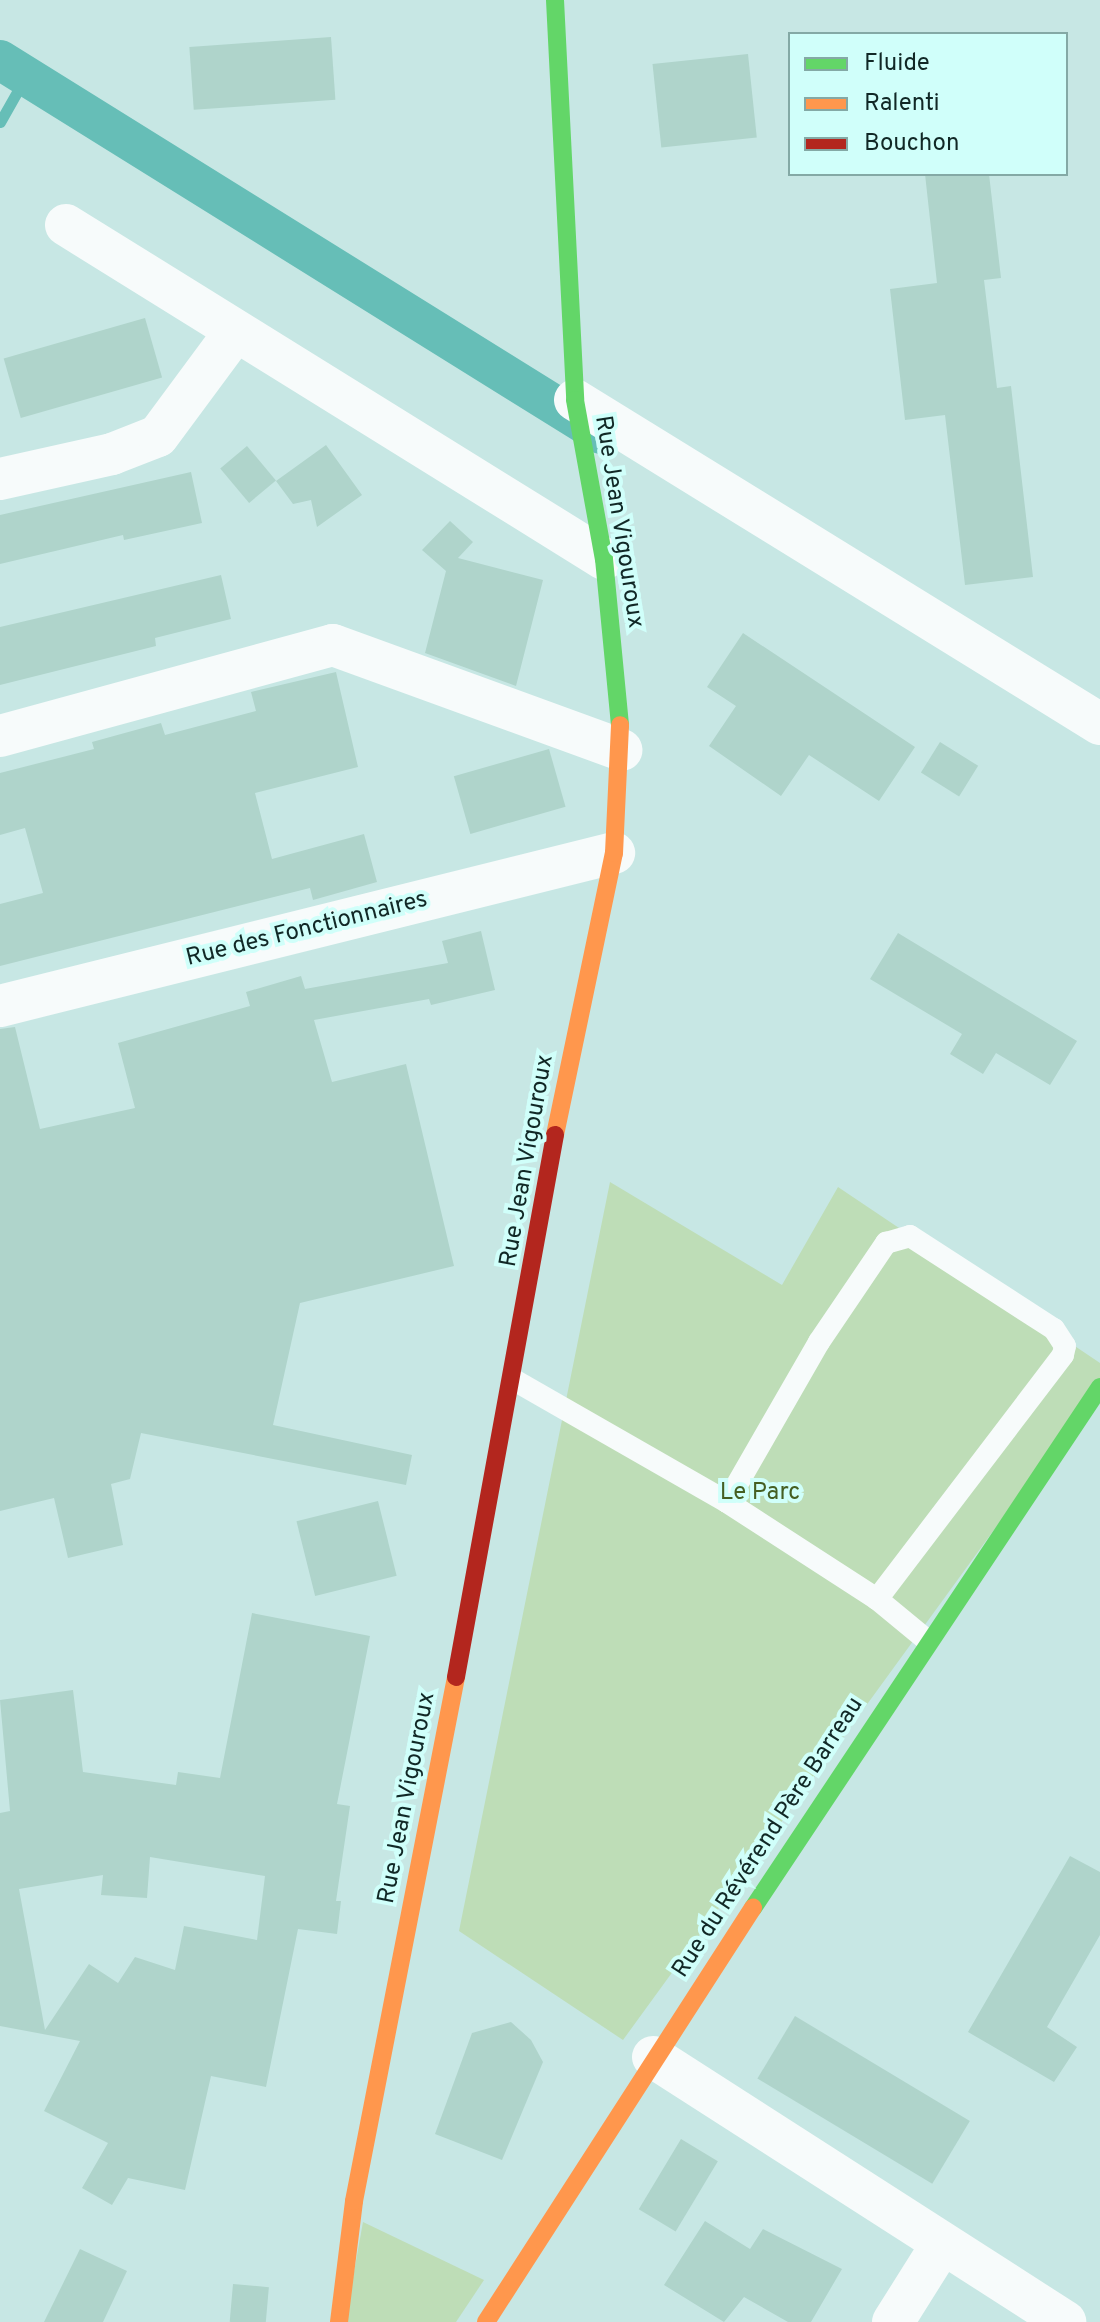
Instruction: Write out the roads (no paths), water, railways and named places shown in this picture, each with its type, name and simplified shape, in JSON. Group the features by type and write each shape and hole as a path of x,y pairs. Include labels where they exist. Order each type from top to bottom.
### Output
{"street":[{"name":"Rue Jean Vigouroux","path":"339,2322 354,2201 514,1380 556,1130 614,853 622,750 604,559 588,488 575,400 555,0"},
{"path":"66,225 604,559"},
{"path":"0,479 112,454 158,436 235,332"},
{"path":"575,400 1100,724"},
{"path":"0,736 333,645 622,750"},
{"name":"Rue des Fonctionnaires","path":"0,1006 614,853"},
{"name":"Rue du Révérend Père Barreau","path":"486,2322 653,2057 1100,1387"},
{"path":"653,2057 1065,2322"},
{"path":"893,2322 942,2244"}],"lane":[{"path":"727,1502 819,1342 886,1243 910,1236 950,1261 1054,1329 1062,1339 1063,1355 877,1599"},
{"path":"514,1380 727,1502 877,1599 928,1641"}],"waterway":[{"path":"0,60 601,434"},
{"path":"0,122 26,76"}],"park label":[{"name":"Le Parc","path":"760,1494"}]}
